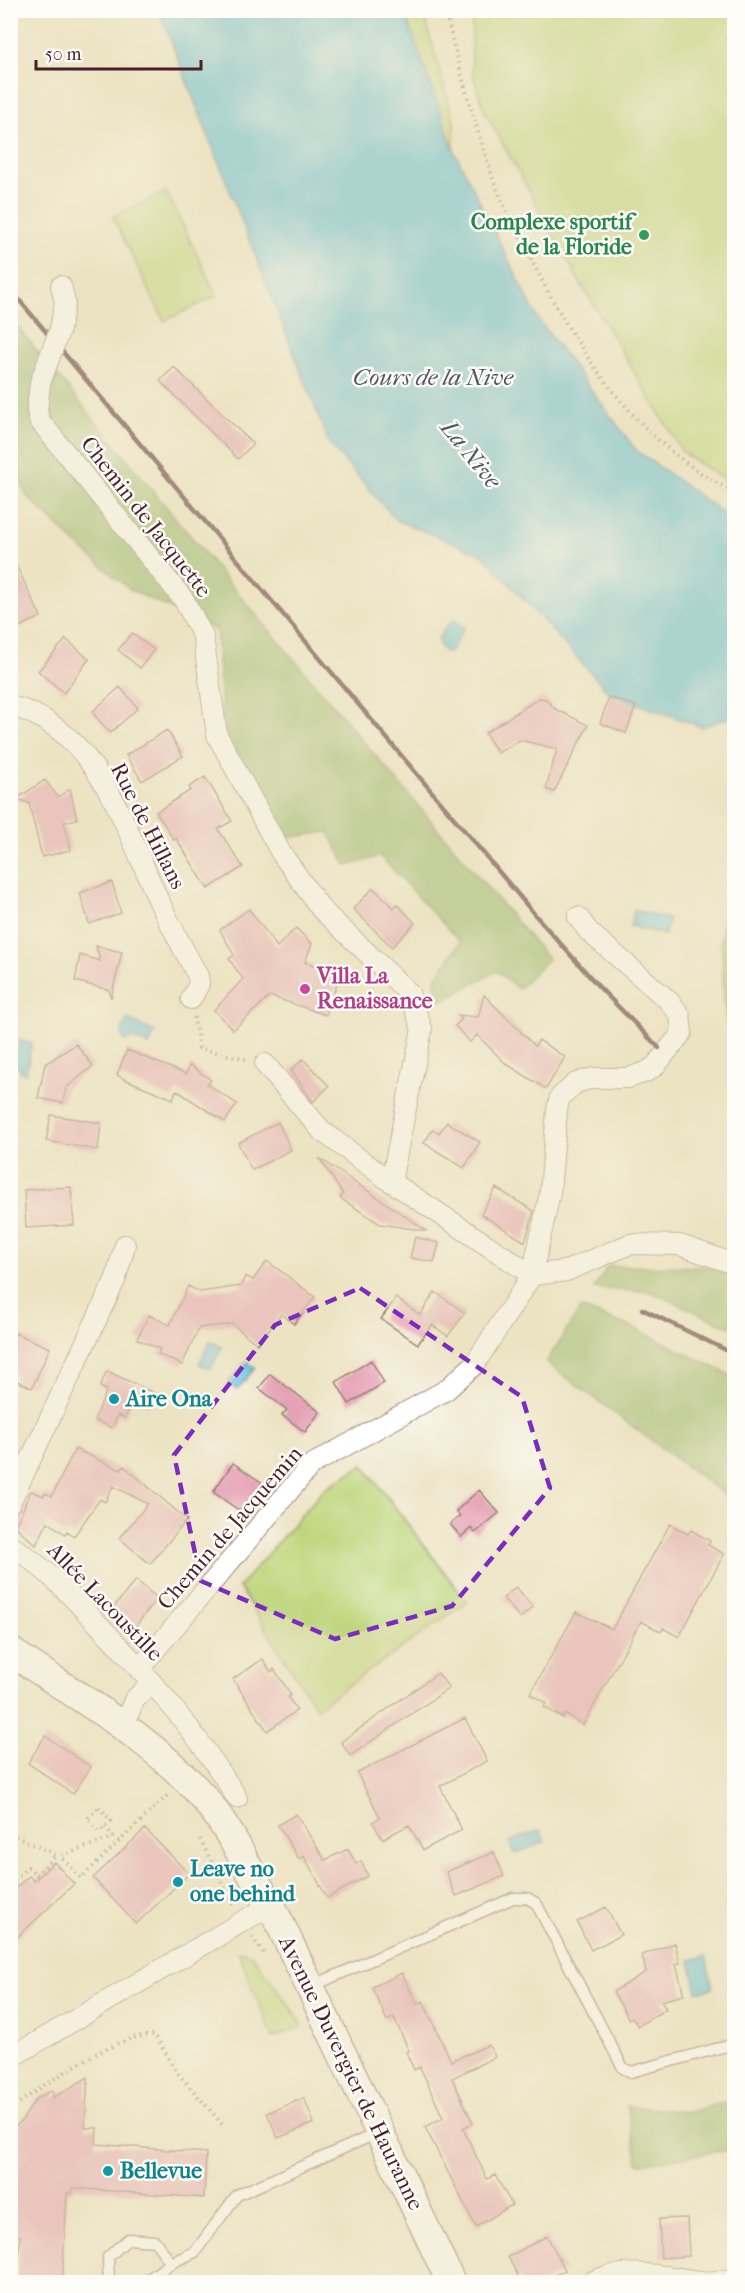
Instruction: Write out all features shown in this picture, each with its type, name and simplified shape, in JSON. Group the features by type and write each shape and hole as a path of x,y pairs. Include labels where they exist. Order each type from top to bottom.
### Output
{"main road":[{"name":"Avenue Duvergier de Hauranne","path":"10,1651 124,1726 164,1758 203,1797 234,1840 256,1883 271,1905 451,2283"}],"street":[{"name":"Chemin de Jacquette","path":"61,286 65,302 60,329 40,383 37,410 39,420 184,600 203,636 217,735 281,853 321,909 409,993 422,1029 391,1182"},
{"name":"Rue de Hillans","path":"10,706 43,719 66,737 101,779 115,804 159,901 198,976 199,984 191,999"},
{"name":"Chemin de Jacquemin","path":"145,1677 311,1465 446,1390 474,1365 532,1275 550,1193 560,1097 576,1083 593,1078 628,1078 646,1072 655,1066 682,1033 680,1015 669,1001 590,932 578,917"},
{"path":"265,1064 322,1131 391,1182 532,1275 566,1271 630,1244 680,1245 735,1264"},
{"path":"10,1503 116,1278 125,1245"},
{"name":"Allée Lacoustille","path":"15,1551 47,1571 145,1677 207,1750 237,1798"},
{"name":"Allée Lacoustille","path":"124,1726 145,1677"},
{"path":"10,2058 271,1905"},
{"path":"591,2283 619,2274 638,2273 708,2283 735,2279"}],"lane":[{"path":"311,1987 513,1898 527,1898 536,1903 623,2068 631,2072 735,2044"},
{"path":"144,2283 171,2263 195,2253 237,2195 381,2132"},
{"path":"109,2283 108,2257 128,2239 155,2241 171,2263"}],"path":[{"path":"445,10 459,70 495,183 533,262 581,347 618,397 649,431 690,466 735,492"},
{"path":"191,999 199,1048 265,1064"},
{"path":"10,1834 59,1855 81,1878 169,1795"},
{"path":"99,1808 111,1821 105,1827 99,1832 87,1819 99,1808"},
{"path":"105,1827 119,1841"},
{"path":"196,1829 243,1923 267,1958"},
{"path":"10,1884 28,1868 37,1875 59,1855 114,1837"},
{"path":"10,2110 31,2094 100,2051 147,2034 155,2035 176,2071 223,2125"}],"highlighted area":[{"path":"360,1288 522,1397 550,1488 452,1606 335,1639 201,1581 174,1455 275,1325"}],"green space":[{"name":"Complexe sportif de la Floride","path":"472,10 734,11 734,486 683,453 578,279 484,110 472,73"},
{"path":"404,11 423,11 454,121 454,150"},
{"path":"166,191 217,296 164,321 113,217"},
{"path":"10,318 230,584 548,959 518,989 497,971 437,1003 435,979 460,942 380,856 347,866 328,832 286,838 223,728 216,630 129,589 74,542 26,495 11,458"},
{"path":"734,878 734,1065 725,1015 721,940 727,881"},
{"path":"608,1266 734,1267 734,1329 651,1292 594,1288"},
{"path":"581,1308 634,1328 734,1377 734,1502 546,1362"},
{"path":"363,1465 467,1602 316,1708 239,1587 325,1488"},
{"path":"238,1951 252,1955 302,2023 301,2027 273,2038"},
{"path":"734,2100 734,2149 638,2164 627,2106 688,2112"}],"water":[{"name":"Cours de la Nive","path":"159,11 404,11 454,150 538,319 636,450 734,521 734,716 702,727 610,694 483,555 396,520 329,443"},
{"path":"455,620 464,627 451,651 446,653 440,647 438,639 450,622"},
{"path":"634,910 669,919 665,935 630,926"},
{"path":"127,1019 155,1032 149,1046 131,1038 125,1041 121,1034"},
{"path":"19,1040 32,1043 26,1074 20,1072 20,1067 14,1066"},
{"path":"210,1341 222,1347 211,1369 199,1364"},
{"path":"246,1361 255,1368 237,1390 228,1383"},
{"path":"540,1830 545,1842 514,1854 509,1842"},
{"path":"706,1956 713,1988 697,1992 690,1960"}],"building":[{"path":"174,367 253,444 238,459 160,381"},
{"path":"10,553 41,617 10,631"},
{"path":"132,633 154,650 140,668 118,650"},
{"path":"66,639 89,659 64,693 38,671"},
{"path":"120,687 138,708 110,733 92,712"},
{"path":"609,697 636,706 626,733 600,723"},
{"path":"539,698 546,699 555,709 588,725 554,792 546,789 557,749 520,740 498,753 485,733"},
{"path":"167,730 183,756 142,781 126,755"},
{"path":"205,777 232,821 218,829 243,867 208,889 176,838 174,840 156,812 191,790 189,787"},
{"path":"45,780 58,797 70,789 77,819 64,822 71,850 42,857 29,803 16,799"},
{"path":"112,882 121,913 89,924 80,893"},
{"path":"373,888 394,908 397,904 415,923 392,947 353,909"},
{"path":"249,909 277,947 296,928 312,944 305,962 340,975 326,1015 270,996 233,1030 214,1010 243,979 229,959 234,955 220,930"},
{"path":"96,946 122,952 111,998 109,990 75,981 80,955 100,961"},
{"path":"484,995 535,1046 539,1040 565,1057 546,1089 505,1063 477,1035 470,1042 455,1026 462,1019 457,1015 478,1017"},
{"path":"76,1044 93,1066 66,1088 63,1103 38,1098 45,1064"},
{"path":"127,1050 186,1074 190,1065 211,1080 207,1084 237,1104 225,1122 176,1090 173,1099 124,1079 117,1075"},
{"path":"303,1059 329,1086 313,1102 291,1070"},
{"path":"51,1115 101,1123 98,1150 46,1141"},
{"path":"278,1122 291,1150 252,1170 238,1143"},
{"path":"447,1122 480,1142 464,1168 424,1143 433,1129 439,1133"},
{"path":"319,1158 427,1231 380,1224 340,1198 343,1194"},
{"path":"71,1187 74,1225 26,1228 24,1190"},
{"path":"496,1188 534,1211 525,1242 481,1214"},
{"path":"415,1237 439,1243 434,1262 410,1258"},
{"path":"267,1261 315,1297 294,1324 281,1314 257,1344 232,1324 199,1328 182,1365 158,1354 160,1349 137,1339 149,1315 170,1325 188,1286 200,1292 241,1286 245,1276 253,1280"},
{"path":"435,1292 465,1313 448,1336 432,1325 418,1344 381,1319 396,1298 420,1315"},
{"path":"15,1333 50,1348 32,1388 15,1380 17,1375 10,1372 10,1343"},
{"path":"371,1360 384,1383 349,1404 336,1382"},
{"name":"Aire Ona","path":"107,1371 154,1393 149,1406 133,1400 125,1418 118,1415 112,1428 94,1420 107,1390 100,1387"},
{"path":"270,1374 320,1412 305,1432 282,1415 287,1410 259,1388"},
{"path":"75,1449 121,1470 124,1466 187,1520 150,1564 119,1538 148,1504 113,1486 105,1502 100,1499 74,1536 67,1531 65,1534 48,1522 36,1545 15,1526 31,1491 44,1496 45,1493 52,1496"},
{"path":"233,1463 264,1484 249,1505 246,1503 240,1511 213,1492"},
{"path":"479,1490 499,1513 475,1533 471,1528 461,1537 450,1524 460,1516 456,1511"},
{"path":"670,1524 688,1534 691,1530 710,1541 708,1545 724,1554 679,1637 663,1628 661,1632 641,1621 583,1725 565,1714 563,1718 544,1707 546,1703 530,1694 576,1612 612,1629"},
{"path":"136,1580 157,1598 135,1627 113,1608"},
{"path":"516,1587 533,1607 520,1618 503,1598"},
{"path":"263,1659 271,1672 274,1669 291,1695 288,1697 297,1710 267,1731 233,1679"},
{"path":"438,1673 449,1688 350,1756 341,1742"},
{"path":"465,1718 487,1761 440,1786 462,1830 423,1850 409,1825 382,1839 373,1822 380,1817 357,1773"},
{"path":"45,1736 91,1767 73,1794 28,1763"},
{"path":"296,1814 325,1860 348,1849 356,1864 361,1861 368,1876 327,1898 304,1856 299,1859 278,1825"},
{"path":"145,1829 189,1874 136,1924 93,1878"},
{"path":"494,1852 504,1876 456,1896 446,1872"},
{"path":"54,1862 74,1884 10,1944 10,1893 29,1876 34,1881"},
{"path":"606,1907 621,1935 591,1950 577,1922"},
{"path":"675,1943 680,1963 676,1964 684,1995 661,2001 666,2009 638,2026 632,2017 629,2019 613,1992 646,1972 642,1955"},
{"path":"402,1973 417,2004 423,2001 451,2061 489,2045 495,2057 452,2078 473,2123 463,2128 487,2179 495,2175 512,2205 476,2227 425,2127 443,2118 420,2067 414,2070 406,2052 409,2051 394,2017 387,2021 372,1987"},
{"name":"Bellevue","path":"88,2077 85,2128 97,2128 96,2144 206,2153 204,2198 73,2188 72,2193 67,2193 62,2283 17,2283 20,2236 11,2235 10,2228 10,2132 23,2119 36,2099 53,2090 53,2098"},
{"path":"304,2098 314,2123 278,2138 267,2113"},
{"path":"687,2218 689,2256 661,2258 659,2219"},
{"path":"547,2236 565,2270 540,2283 522,2283 508,2257"}],"railway":[{"path":"10,289 536,916 599,987 659,1048"},
{"path":"642,1309 734,1354"}],"place":[{"name":"Complexe sportif de la Floride","path":"644,235"},
{"name":"Villa La Renaissance","path":"305,989"},
{"name":"Aire Ona","path":"114,1399"},
{"name":"Leave no one behind","path":"178,1882"},
{"name":"Bellevue","path":"108,2171"}],"water label":[{"name":"La Nive","path":"471,454"}]}
